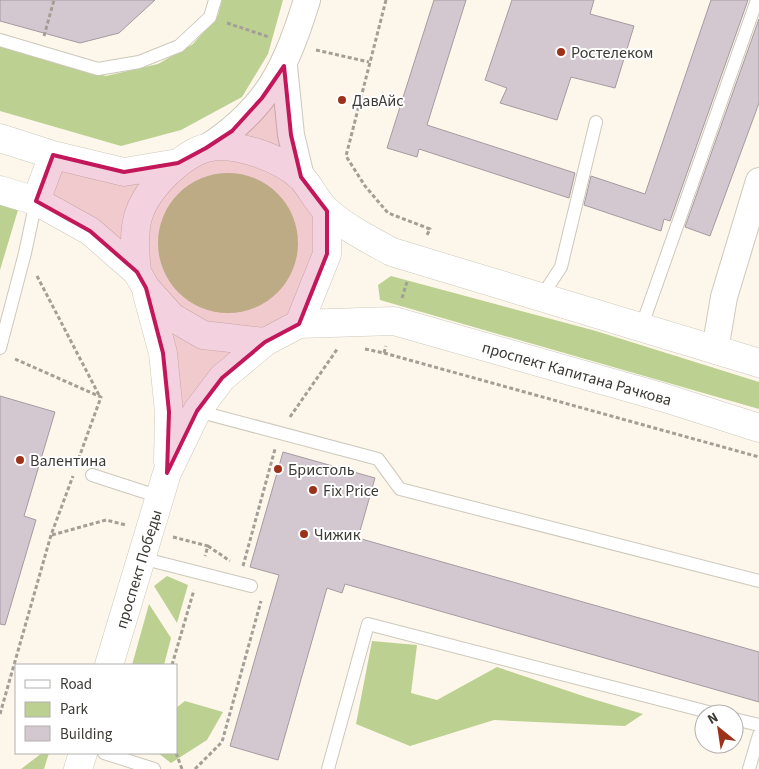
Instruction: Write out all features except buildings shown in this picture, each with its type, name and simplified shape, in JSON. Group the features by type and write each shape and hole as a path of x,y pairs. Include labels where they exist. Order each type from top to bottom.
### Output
{"street":[{"path":"0,138 53,155 124,172 178,162 206,148 232,131 262,98 284,66 307,0"},
{"path":"284,66 291,135 301,177"},
{"path":"206,148 242,147 278,162 301,177 327,211 357,233 392,252 540,299 759,363"},
{"path":"36,201 53,155"},
{"path":"164,485 169,412 163,353 141,280 134,248 137,215 155,185 178,162"},
{"path":"714,350 724,298 759,182"},
{"path":"0,190 36,201 90,231 141,280 172,317 202,335 265,342"},
{"path":"164,485 197,411 222,378 265,342 299,324 327,254 327,211"},
{"name":"проспект Капитана Рачкова","path":"299,324 394,321 665,398 759,428"},
{"name":"проспект Победы","path":"109,664 164,485"},
{"path":"78,769 83,754"}],"lane":[{"path":"0,40 98,69 140,62 179,46 210,17 215,0"},
{"path":"641,328 757,0"},
{"path":"540,299 561,267 596,122"},
{"path":"4,352 36,201"},
{"path":"197,411 378,459 400,490 759,581"},
{"path":"92,475 164,485"},
{"path":"141,558 250,586"},
{"path":"328,769 368,624 694,708"},
{"path":"744,721 759,725"},
{"path":"749,769 759,735"},
{"path":"107,754 154,769"}],"path":[{"path":"40,53 54,0"},
{"path":"384,353 415,260 430,229 388,213 365,186 346,156 386,0"},
{"path":"0,714 51,536 101,397 26,253"},
{"path":"208,546 242,568 279,433 340,345"},
{"path":"358,348 384,353 759,457"},
{"path":"4,352 101,397"},
{"path":"195,769 222,742 262,597"},
{"path":"176,754 182,769"}],"highlighted area":[{"path":"284,66 291,135 301,177 327,211 327,254 299,324 265,342 222,378 197,411 167,473 169,412 163,353 146,288 137,272 90,231 36,201 53,155 124,172 178,163 206,148 232,131 262,98"}],"green space":[{"path":"222,0 283,0 268,54 242,97 181,130 121,146 0,111 0,44 106,76 158,64 193,44 218,15"},
{"path":"228,173 242,174 255,178 277,194 293,216 297,229 297,257 293,270 277,292 255,308 242,312 228,313 214,312 201,308 179,292 163,270 159,257 158,243 159,229 163,216 179,194 201,178 214,174"},
{"path":"0,204 18,210 0,270"},
{"path":"391,276 596,331 759,382 759,409 380,300 378,285"},
{"path":"167,576 188,585 177,623 154,586"},
{"path":"149,604 171,638 164,664 132,664"},
{"path":"372,641 417,645 411,693 437,700 497,667 643,714 625,726 494,720 410,746 356,724"},
{"path":"185,701 223,712 207,740 171,763 159,754 178,754 178,706"},
{"path":"41,754 49,754 44,769 21,769"}],"place":[{"name":"Ростелеком","path":"561,52"},
{"name":"ДавАйс","path":"342,100"},
{"name":"Валентина","path":"20,460"},
{"name":"Бристоль","path":"278,469"},
{"name":"Fix Price","path":"313,490"},
{"name":"Чижик","path":"304,534"}]}
